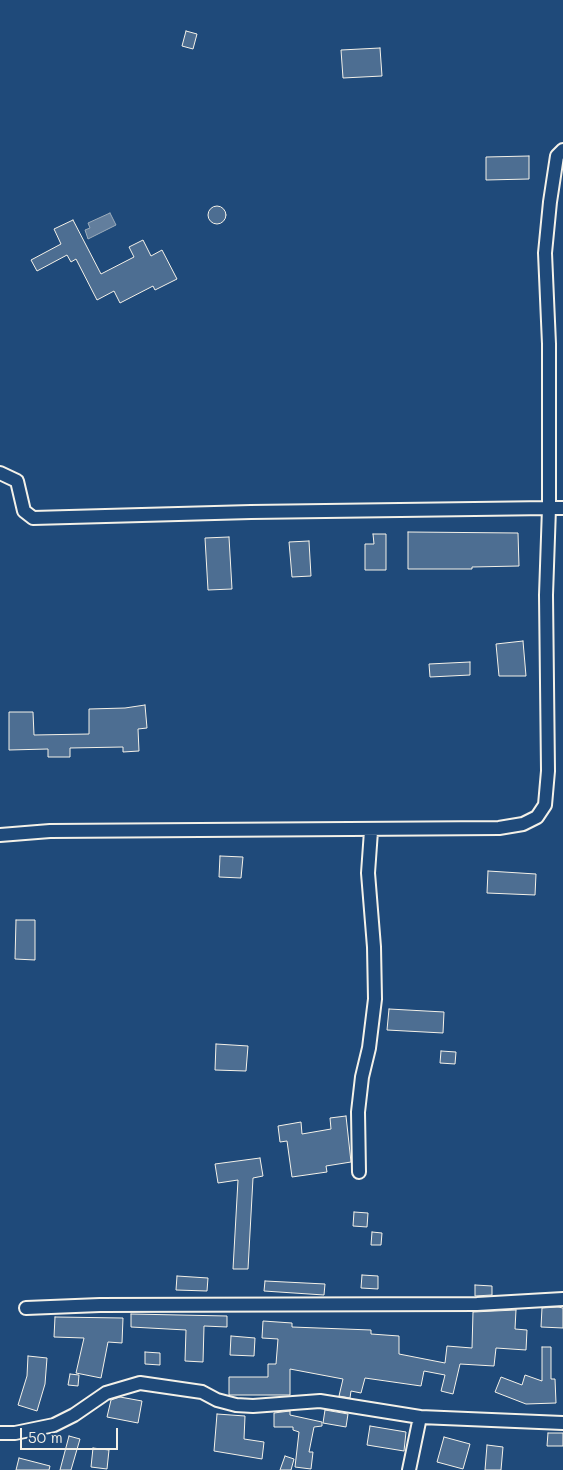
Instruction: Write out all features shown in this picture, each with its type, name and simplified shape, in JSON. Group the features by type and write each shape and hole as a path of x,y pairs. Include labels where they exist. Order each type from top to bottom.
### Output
{"street":[{"path":"0,835 50,831 286,828 371,831 420,827 507,827 523,824 537,817 545,805 548,771 546,595 549,508 549,344 545,254 557,156 563,150"},
{"path":"0,473 17,481 24,511 33,518 250,512 563,508"},
{"path":"359,1172 360,1095 369,1048 374,999 374,947 368,873 371,831"},
{"path":"26,1308 100,1305 477,1304 563,1300"},
{"path":"0,1433 15,1433 54,1425 74,1415 106,1393 140,1383 202,1392 217,1400 236,1405 253,1406 320,1401 420,1417 563,1423"},
{"path":"409,1470 420,1417"}],"water":[{"path":"110,213 116,225 88,239 85,230 90,228 88,223"}],"building":[{"path":"186,31 197,34 193,49 182,46"},
{"path":"380,48 382,76 343,78 341,50"},
{"path":"529,156 529,179 486,180 486,157"},
{"path":"217,206 223,209 226,215 223,221 217,224 211,221 208,215 211,209"},
{"path":"73,220 101,274 134,257 129,247 143,240 151,256 162,250 177,279 155,290 153,286 120,303 114,291 97,300 76,259 71,262 67,255 37,271 31,260 61,244 54,229"},
{"path":"408,532 518,533 519,566 472,567 472,569 408,569"},
{"path":"373,534 386,534 386,570 365,570 365,544 374,544"},
{"path":"229,537 232,589 208,590 205,538"},
{"path":"309,541 311,576 292,577 289,542"},
{"path":"523,641 526,676 499,676 496,644"},
{"path":"470,662 470,675 430,677 429,664"},
{"path":"145,705 147,728 138,729 139,751 123,752 123,747 70,748 70,757 48,757 48,749 9,750 9,712 33,712 34,735 89,734 89,709 125,708"},
{"path":"220,856 243,857 241,878 219,877"},
{"path":"488,871 536,874 535,895 487,893"},
{"path":"16,920 35,920 35,960 15,959"},
{"path":"389,1009 444,1012 443,1033 387,1030"},
{"path":"216,1044 248,1046 246,1071 215,1070"},
{"path":"441,1051 456,1052 455,1064 440,1063"},
{"path":"346,1116 351,1162 326,1166 327,1172 292,1177 287,1141 280,1142 278,1126 301,1122 302,1134 331,1129 330,1118"},
{"path":"260,1158 263,1176 253,1178 248,1269 233,1269 238,1180 218,1183 215,1164"},
{"path":"354,1212 368,1213 367,1227 353,1226"},
{"path":"372,1232 382,1233 381,1245 371,1245"},
{"path":"362,1275 378,1276 378,1289 361,1288"},
{"path":"177,1276 208,1278 207,1291 176,1290"},
{"path":"265,1281 325,1284 324,1295 264,1291"},
{"path":"475,1285 492,1286 492,1295 475,1296"},
{"path":"542,1308 563,1308 563,1328 541,1327"},
{"path":"516,1310 515,1329 527,1330 526,1350 496,1348 494,1366 460,1364 453,1394 441,1391 445,1375 424,1371 421,1386 365,1378 361,1393 351,1391 350,1398 339,1396 343,1379 290,1369 290,1395 229,1395 229,1377 268,1377 268,1364 276,1364 278,1339 262,1338 263,1321 292,1323 292,1327 371,1330 371,1334 399,1336 399,1354 445,1363 447,1346 472,1348 473,1312"},
{"path":"131,1314 227,1316 227,1327 204,1326 203,1362 185,1361 186,1330 131,1327"},
{"path":"55,1317 123,1318 122,1343 108,1342 101,1378 76,1373 84,1338 54,1337"},
{"path":"231,1336 255,1338 254,1356 230,1355"},
{"path":"542,1347 551,1347 551,1379 555,1379 556,1403 526,1404 495,1392 501,1377 522,1385 525,1375 542,1381"},
{"path":"145,1352 160,1353 160,1365 145,1364"},
{"path":"28,1356 47,1358 45,1384 37,1411 18,1405 27,1376"},
{"path":"70,1374 79,1375 78,1386 68,1385"},
{"path":"120,1397 142,1401 138,1423 107,1417 111,1400"},
{"path":"325,1410 348,1414 346,1427 323,1423"},
{"path":"290,1411 290,1415 322,1422 322,1426 314,1427 309,1452 313,1452 311,1469 295,1467 299,1432 293,1430 293,1427 274,1427 274,1413"},
{"path":"217,1414 245,1416 244,1439 264,1442 262,1459 214,1451"},
{"path":"370,1426 406,1432 404,1451 367,1445"},
{"path":"548,1433 563,1433 563,1446 547,1446"},
{"path":"69,1436 80,1439 71,1470 60,1470"},
{"path":"444,1437 470,1444 463,1469 437,1462"},
{"path":"487,1445 503,1447 501,1470 485,1470"},
{"path":"93,1448 109,1450 107,1469 91,1467"},
{"path":"285,1456 294,1459 291,1470 280,1470"},
{"path":"19,1458 50,1466 49,1470 16,1470"}]}
